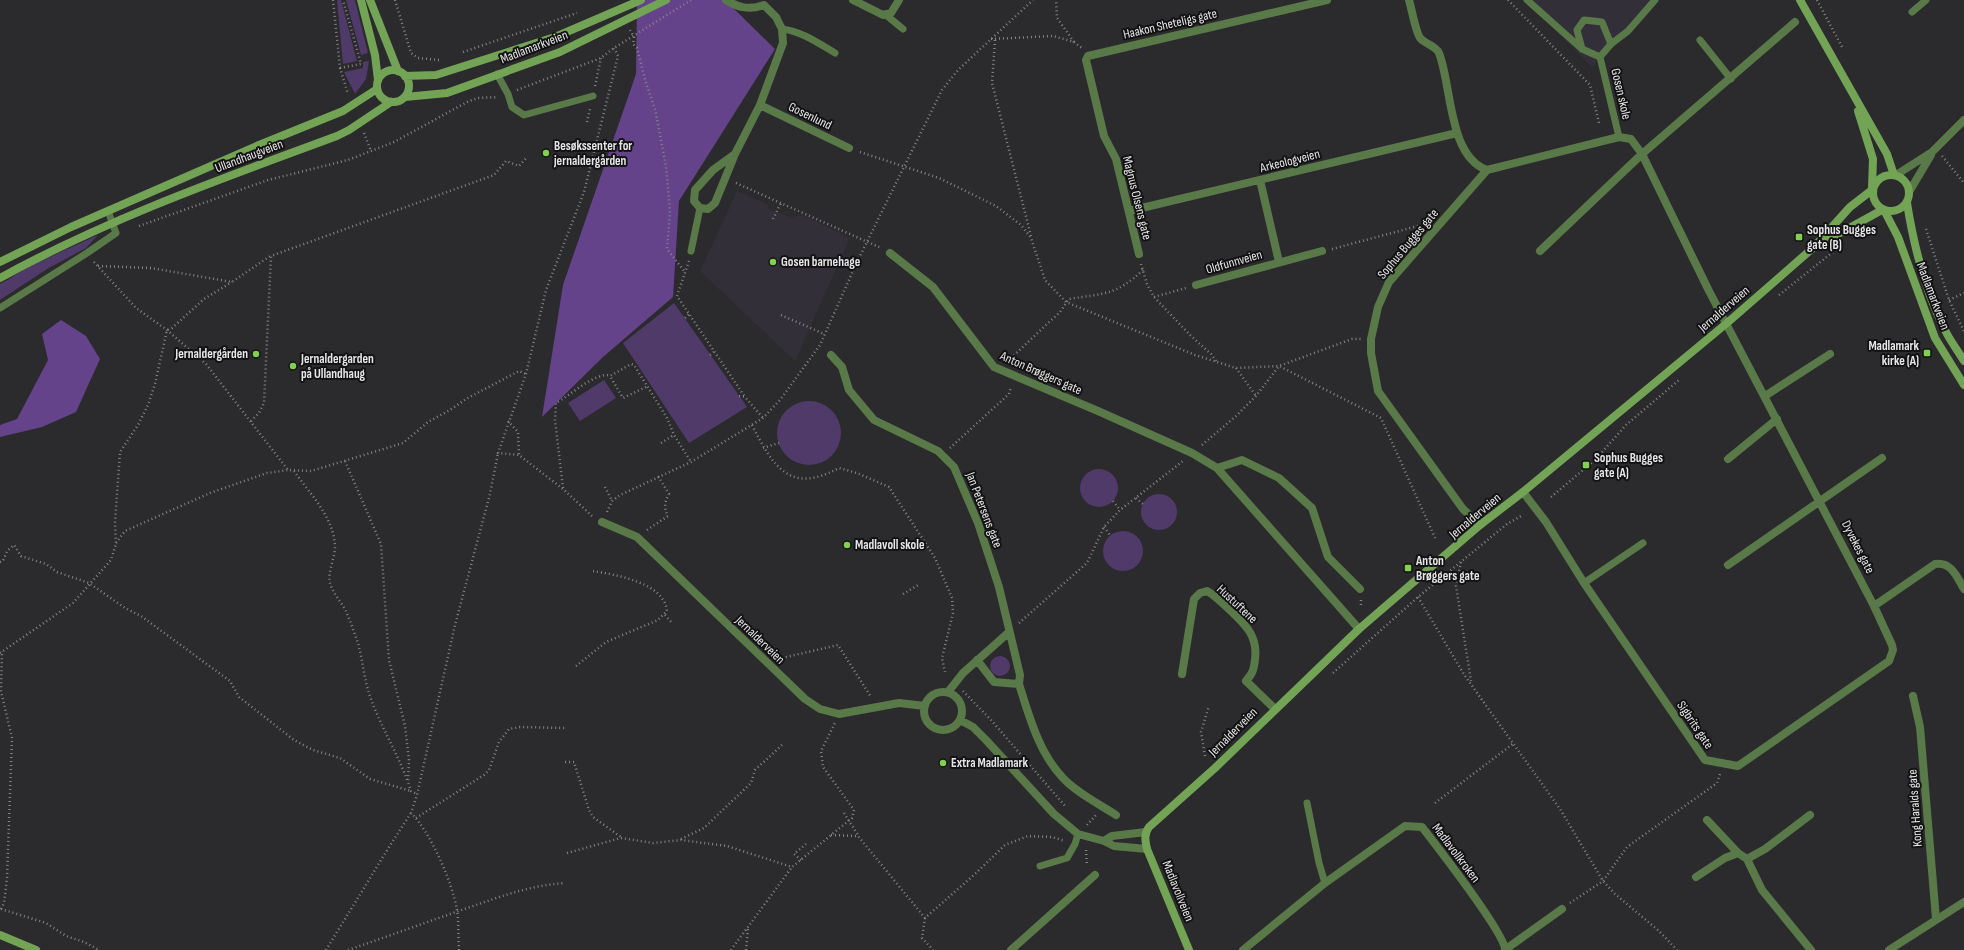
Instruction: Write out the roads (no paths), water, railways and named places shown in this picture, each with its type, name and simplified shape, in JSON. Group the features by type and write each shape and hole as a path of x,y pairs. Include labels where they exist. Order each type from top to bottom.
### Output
{"main road":[{"path":"361,0 376,55 378,80 377,89 382,98 391,102 401,101 409,89 370,0"},
{"name":"Madlamarkveien","path":"402,74 436,75 555,37 642,0"},
{"name":"Madlamarkveien","path":"405,97 446,93 560,52 666,0"},
{"path":"1800,0 1852,95 1887,154 1895,175 1905,181 1910,192 1907,203 1898,211 1883,211 1874,202 1872,189 1873,159 1852,95"},
{"path":"378,80 389,71 402,74"},
{"name":"Ullandhaugveien","path":"0,262 108,211 259,145 343,111 377,89"},
{"name":"Ullandhaugveien","path":"0,278 72,241 112,223 196,188 337,136 350,130 391,102"},
{"path":"1872,189 1880,177 1895,175"},
{"name":"Jernalderveien","path":"1146,832 1155,820 1215,768 1359,629 1480,525 1524,492 1727,323 1814,247 1850,207 1872,189"},
{"name":"Madlamarkveien","path":"1907,203 1912,232 1926,284 1946,332 1964,361"},
{"name":"Madlamarkveien","path":"1883,211 1898,237 1935,338 1964,386"},
{"name":"Jernalderveien","path":"1814,247 1883,211"},
{"path":"1146,832 1146,845"},
{"name":"Madlavollveien","path":"1146,845 1189,950"},
{"path":"0,935 36,950"}],"street":[{"path":"853,0 880,14 886,15 893,10 899,0"},
{"name":"Haakon Sheteligs gate","path":"1088,56 1327,0"},
{"path":"1410,0 1420,38 1439,52 1457,133 1469,157 1479,168 1487,170 1619,137 1631,139 1642,154 1727,323"},
{"path":"729,1 743,9 754,8 766,3 782,29 783,43 760,105 734,154 726,179 715,203 708,209 700,208 694,201 695,190 713,170 734,154"},
{"path":"1540,251 1642,154 1795,22"},
{"name":"Magnus Olsens gate","path":"1088,56 1086,60 1104,136 1116,158 1138,254"},
{"name":"Gosenlund","path":"760,105 849,148"},
{"path":"1895,175 1932,152 1964,120"},
{"name":"Arkeologveien","path":"1129,211 1457,133"},
{"path":"1910,192 1932,152"},
{"name":"Sophus Bugges gate","path":"1480,525 1463,509 1378,391 1371,353 1371,339 1378,308 1389,282 1487,170"},
{"name":"Oldfunnveien","path":"1260,180 1279,262"},
{"name":"Oldfunnveien","path":"1196,285 1322,251"},
{"name":"Anton Brøggers gate","path":"890,253 933,287 994,367 1192,453 1217,468 1359,629"},
{"name":"Dyvekes gate","path":"1727,323 1874,606 1894,650 1889,661"},
{"path":"1765,396 1830,354"},
{"name":"Jan Petersens gate","path":"831,355 842,367 848,390 874,420 942,455 954,467 978,523 1004,608 1008,633 1020,675 1019,684 1041,746 1051,763 1068,783 1116,814"},
{"path":"1728,458 1777,419"},
{"path":"1728,565 1882,458"},
{"path":"1217,468 1242,460 1279,478 1312,508 1328,557 1360,589"},
{"name":"Sigbrits gate","path":"1524,492 1546,522 1584,583 1705,760 1738,766 1889,661"},
{"name":"Jernalderveien","path":"602,522 637,537 805,699 820,709 839,714 899,703 925,706"},
{"path":"1874,606 1935,564 1941,563 1947,565 1964,589"},
{"name":"Hustuftene","path":"1182,674 1194,599 1200,592 1207,591 1220,600 1244,624 1254,638 1256,649 1253,673 1246,681 1275,709"},
{"path":"948,692 963,673 1008,633"},
{"path":"977,660 994,682 1019,684"},
{"path":"948,692 956,696 961,704 962,712 960,720 945,730 936,728 929,723 926,718 925,706 933,695 948,692"},
{"name":"Kong Haralds gate","path":"1914,696 1920,727 1936,920"},
{"path":"960,720 972,727 986,740 1054,814 1078,834 1104,841 1114,846 1146,845"},
{"path":"1747,859 1764,849 1810,815"},
{"path":"1707,820 1738,853 1747,859 1762,890 1811,950"},
{"name":"Madlavollkroken","path":"1243,950 1325,883 1405,826 1422,827 1496,928 1506,949"},
{"path":"1104,841 1112,836 1146,832"},
{"path":"1696,877 1724,858 1738,853"},
{"path":"1011,950 1095,875"},
{"path":"1889,950 1964,902"},
{"path":"1506,949 1562,909"}],"lane":[{"name":"Gosen skole","path":"1527,0 1582,49 1600,57"},
{"name":"Gosen skole","path":"1600,57 1611,44 1628,31 1655,0"},
{"path":"1912,12 1926,0"},
{"path":"886,15 903,29"},
{"path":"1582,49 1577,30 1584,20 1602,22 1611,44"},
{"path":"782,29 791,30 835,53"},
{"path":"1700,40 1731,78"},
{"name":"Gosen skole","path":"1600,57 1619,137"},
{"path":"497,74 508,94 512,107 524,115 593,96"},
{"path":"691,251 700,208"},
{"path":"0,308 87,254 116,233 108,211"},
{"path":"1584,583 1643,543"},
{"path":"1307,803 1318,863 1325,883"},
{"path":"1040,866 1067,858 1075,844 1078,834"}],"place":[{"name":"Besøkssenter for jernaldergården","path":"546,153"},
{"name":"Sophus Bugges gate (B)","path":"1799,237"},
{"name":"Gosen barnehage","path":"773,262"},
{"name":"Madlamark kirke (A)","path":"1927,353"},
{"name":"Jernaldergården","path":"256,354"},
{"name":"Jernaldergarden på Ullandhaug","path":"293,366"},
{"name":"Sophus Bugges gate (A)","path":"1586,465"},
{"name":"Madlavoll skole","path":"847,545"},
{"name":"Anton Brøggers gate","path":"1408,568"},
{"name":"Extra Madlamark","path":"943,763"}]}
